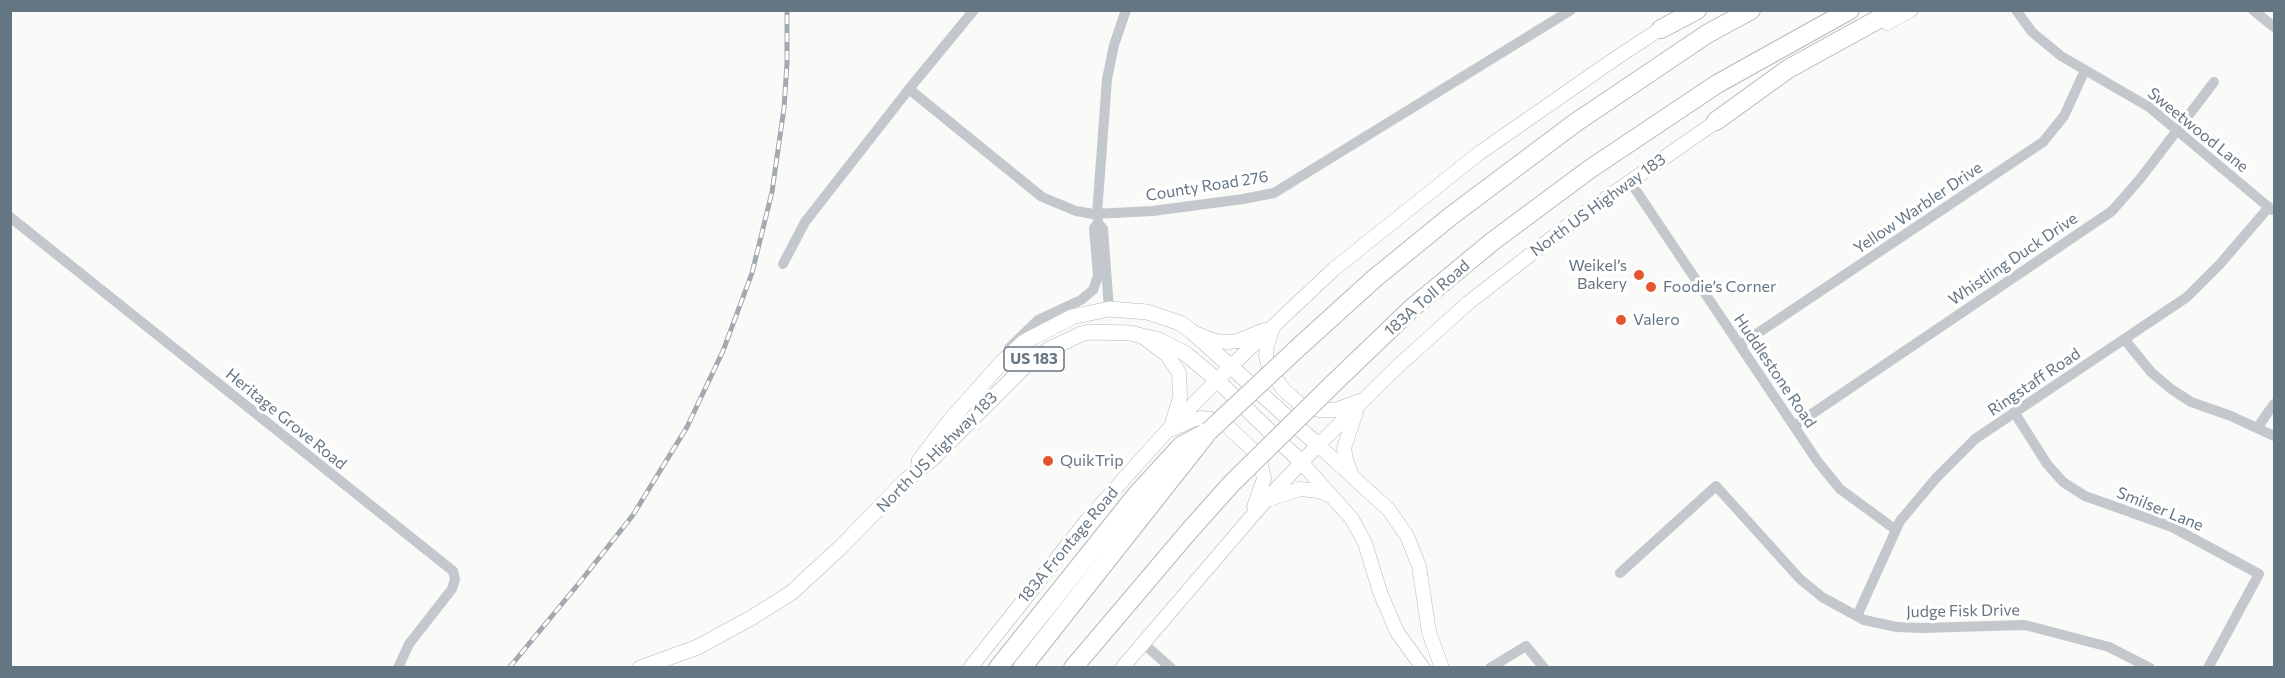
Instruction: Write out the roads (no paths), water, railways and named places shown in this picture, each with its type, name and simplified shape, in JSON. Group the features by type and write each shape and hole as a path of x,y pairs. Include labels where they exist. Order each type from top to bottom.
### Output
{"highway":[{"path":"1661,29 1698,10"},
{"path":"1022,668 1209,431 1301,345 1409,250 1575,123 1707,34 1751,10"},
{"name":"183A Toll Road","path":"1073,668 1232,483 1412,308 1493,241 1590,169 1718,84 1850,10"},
{"path":"1716,121 1788,69 1895,10"},
{"path":"998,668 1137,494 1181,446 1209,431"}],"main road":[{"name":"US 183","path":"1196,333 1215,341 1238,341 1274,326 1334,269 1478,154 1542,107 1692,10"},
{"name":"North US Highway 183","path":"640,668 698,647 751,618 791,592 842,546 905,481 933,458 1026,365 1050,349 1081,334 1119,332 1142,336 1159,340 1186,354 1217,380 1301,462 1468,303 1629,180 1716,121 1911,10"},
{"name":"North US Highway 183","path":"905,481 947,424 1002,362 1033,336 1062,320 1109,309 1136,310 1153,314 1180,323 1196,333 1318,445"},
{"path":"1081,334 1109,309"},
{"name":"183A Frontage Road","path":"970,668 1088,519 1217,380 1274,326"},
{"path":"1274,326 1267,345 1266,356 1270,371 1284,390 1303,407 1335,410 1360,404"},
{"path":"1142,336 1167,355 1177,369 1181,390 1169,430"},
{"path":"1353,478 1344,448 1360,404"},
{"path":"1169,430 1192,420 1211,419 1226,425 1254,451 1260,460 1264,480 1250,518"},
{"path":"1318,445 1389,510 1411,543 1419,566 1429,632 1442,668"},
{"path":"1122,668 1301,462 1352,519 1365,543 1380,592 1397,632 1423,668"},
{"path":"1265,501 1300,489 1319,491 1335,498"}],"street":[{"path":"783,264 805,222 974,10"},
{"path":"1002,362 1009,346 1031,325 1052,312 1082,300 1093,290 1097,281 1094,228 1098,218 1107,79 1114,45 1126,10"},
{"name":"County Road 276","path":"909,89 1042,197 1098,218 1274,193 1571,10"},
{"name":"Sweetwood Lane","path":"2016,10 2032,32 2061,56 2149,107 2272,209"},
{"path":"2253,10 2274,27"},
{"name":"Yellow Warbler Drive","path":"1740,345 2043,142 2064,116 2085,70"},
{"name":"Whistling Duck Drive","path":"1794,426 2112,211 2214,82"},
{"name":"Huddlestone Road","path":"1629,180 1818,462 1840,489 1896,530"},
{"name":"Ringstaff Road","path":"1857,616 1900,521 1937,477 1976,439 2187,297 2272,209"},
{"name":"Heritage Grove Road","path":"10,217 453,571 455,579 452,589 409,644 398,668"},
{"path":"1098,218 1103,229 1109,309"},
{"path":"2125,340 2151,372 2191,402 2274,436"},
{"path":"2257,428 2274,404"},
{"name":"Smilser Lane","path":"2014,412 2047,464 2063,482 2085,496 2172,527 2259,574 2208,668"},
{"name":"Judge Fisk Drive","path":"1620,573 1716,486 1800,579 1822,597 1864,620 1897,627 1956,628 2025,625 2109,647 2150,668"},
{"path":"1144,644 1171,668"},
{"path":"1490,668 1526,646 1544,668"}],"railway":[{"path":"509,668 633,515 687,427 723,351 752,273 772,192 784,108 787,10"}],"place":[{"name":"Weikel’s Bakery","path":"1639,275"},
{"name":"Foodie’s Corner","path":"1651,287"},
{"name":"Valero","path":"1621,320"},
{"name":"QuikTrip","path":"1048,461"}]}
